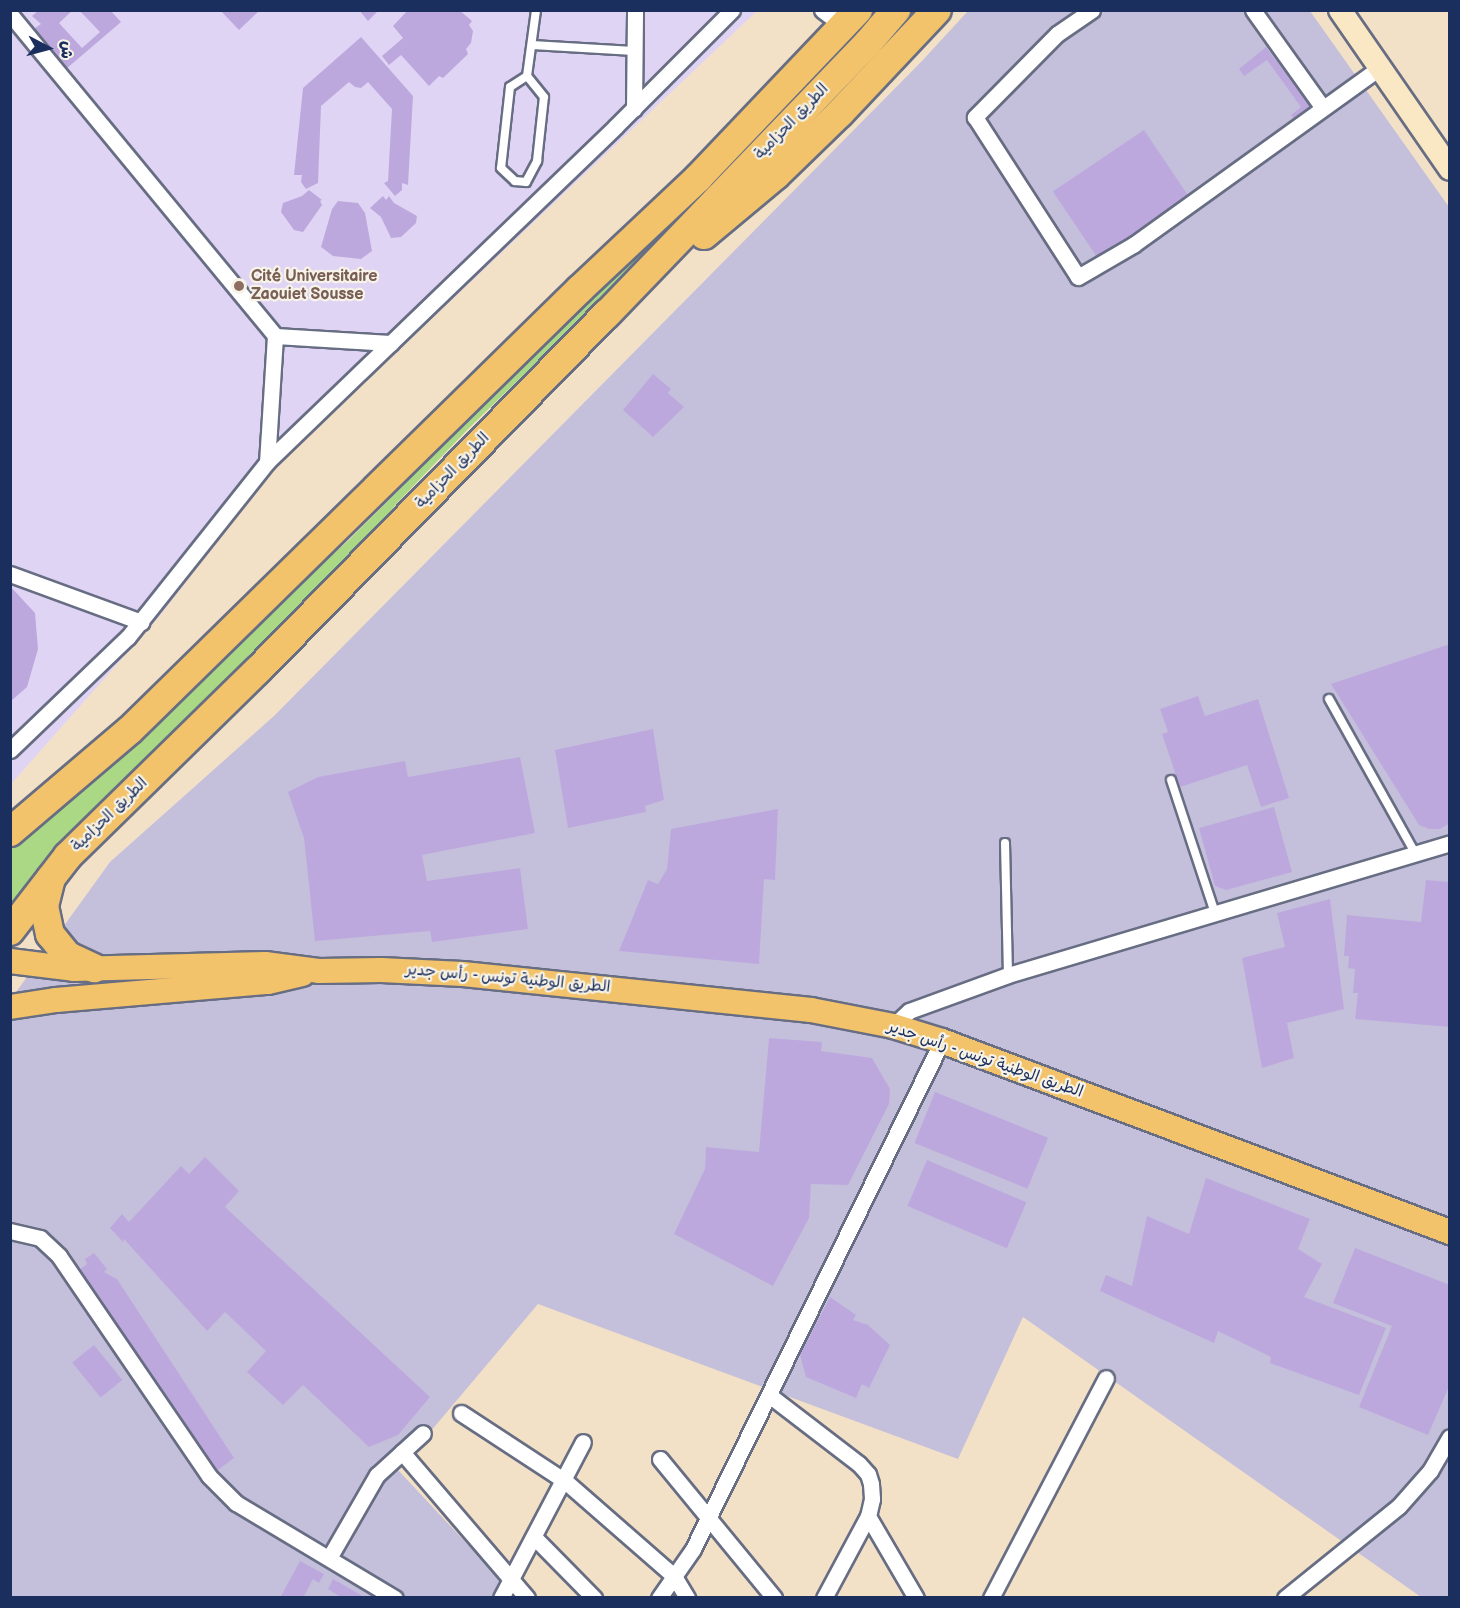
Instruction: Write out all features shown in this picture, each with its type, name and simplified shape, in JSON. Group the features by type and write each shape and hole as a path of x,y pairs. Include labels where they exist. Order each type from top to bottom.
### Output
{"highway":[{"name":"الطريق الحزامية","path":"10,832 130,730 580,289 698,178 858,10"},
{"name":"الطريق الحزامية","path":"10,931 68,856 258,670 607,314 867,44 896,10"},
{"path":"607,314 776,175 840,113 937,10"},
{"path":"580,289 701,146 829,12"},
{"path":"51,878 44,906 50,934 68,956 94,968"}],"main road":[{"path":"1340,10 1449,169"},
{"name":"الطريق الوطنية تونس - رأس جدير","path":"10,961 54,968 265,964 319,971 381,970 463,974 619,988 811,1010 893,1026 942,1041 1449,1232"},
{"name":"الطريق الوطنية تونس - رأس جدير","path":"10,1007 56,1000 268,982 319,971"}],"street":[{"path":"634,109 635,10"},
{"path":"10,750 116,650 141,622 267,462 634,109 732,10"},
{"path":"1092,10 1056,34 975,117 1078,278 1132,245 1379,68"},
{"path":"1253,10 1323,108"},
{"path":"10,14 275,336 267,462"},
{"path":"275,336 391,343"},
{"path":"10,574 141,622"},
{"path":"893,1026 909,1011 1008,975 1449,843"},
{"path":"659,1598 693,1549 710,1516 942,1041"},
{"path":"10,1231 40,1238 59,1256 209,1476 236,1503 395,1598"},
{"path":"990,1598 1106,1378"},
{"path":"769,1395 859,1464 868,1474 872,1499 868,1516 824,1598"},
{"path":"461,1413 565,1480 674,1576 687,1598"},
{"path":"329,1558 377,1475 423,1433"},
{"path":"1285,1598 1399,1506 1430,1471 1449,1437"},
{"path":"501,1598 583,1442"},
{"path":"402,1452 527,1598"},
{"path":"660,1460 710,1516 774,1598"},
{"path":"868,1516 916,1598"},
{"path":"534,1537 594,1598"}],"lane":[{"path":"527,76 544,97 537,161 526,182 514,181 501,168 510,87 527,76 536,10"},
{"path":"532,45 634,51"},
{"path":"1329,699 1415,853"},
{"path":"1171,780 1215,913"},
{"path":"1005,843 1008,975"}],"shaded area":[{"name":"Cité Universitaire Zaouiet Sousse","path":"11,11 757,11 277,465 158,618 11,784"},
{"path":"968,11 1310,11 1449,207 1449,1597 1421,1597 1023,1317 958,1459 538,1304 398,1470 501,1580 492,1597 11,1598 11,999 110,862 274,716 921,62"}],"green space":[{"path":"664,228 669,233 468,429 397,503 360,549 36,875 11,911 11,840 349,540 579,309"}],"building":[{"path":"39,10 73,10 59,23 82,48 100,32 79,10 110,10 121,22 66,69 32,30 41,24 32,16"},
{"path":"220,10 260,10 239,30"},
{"path":"359,10 379,10 368,21"},
{"path":"408,10 459,10 472,21 469,25 473,31 471,43 466,49 468,54 443,78 439,76 429,86 401,55 389,65 382,56 403,38 393,26"},
{"path":"361,37 413,96 408,185 402,183 402,190 395,196 384,183 388,181 392,109 368,82 361,88 349,82 321,106 318,183 306,189 301,182 302,175 294,175 303,88"},
{"path":"1266,47 1312,109 1295,121 1291,115 1301,107 1267,60 1244,76 1239,69"},
{"path":"1144,130 1189,197 1098,259 1053,192"},
{"path":"309,190 322,200 320,201 322,205 303,232 294,230 281,212 283,203 302,196"},
{"path":"383,196 386,200 389,196 394,203 417,216 416,223 401,237 391,238 381,217 370,208"},
{"path":"338,201 358,203 365,213 372,251 361,259 333,256 321,247 332,209"},
{"path":"653,374 671,389 668,393 684,407 653,437 623,410"},
{"path":"10,586 35,613 38,649 27,687 10,702"},
{"path":"1450,644 1450,823 1440,829 1429,829 1419,825 1331,684"},
{"path":"1198,696 1205,716 1258,699 1289,798 1261,807 1247,765 1180,787 1162,734 1168,732 1160,709"},
{"path":"653,729 664,800 645,806 646,812 568,828 555,750"},
{"path":"520,757 535,833 422,855 427,881 520,868 528,929 432,942 430,931 315,941 304,838 288,792 318,777 405,761 408,777"},
{"path":"1274,807 1292,872 1226,890 1215,886 1199,828"},
{"path":"778,809 775,880 764,879 759,964 619,951 648,880 658,884 667,869 671,829"},
{"path":"1426,880 1450,882 1450,1027 1355,1019 1358,993 1353,993 1355,969 1348,968 1349,956 1344,956 1347,915 1421,922"},
{"path":"1330,899 1344,1009 1287,1023 1294,1058 1262,1068 1242,958 1285,947 1277,913"},
{"path":"769,1038 822,1042 821,1051 872,1058 890,1089 889,1104 848,1185 811,1184 809,1218 773,1286 674,1234 705,1169 706,1147 759,1152"},
{"path":"935,1092 1048,1138 1028,1189 914,1143"},
{"path":"205,1157 239,1191 225,1207 430,1397 398,1435 369,1447 303,1385 283,1405 247,1372 266,1351 225,1312 207,1331 124,1239 123,1242 110,1228 122,1214 129,1222 181,1166 189,1174"},
{"path":"927,1160 1026,1202 1007,1248 907,1206"},
{"path":"1206,1178 1310,1219 1298,1249 1322,1264 1304,1297 1386,1328 1359,1395 1270,1363 1271,1357 1218,1331 1214,1343 1100,1291 1106,1275 1132,1286 1147,1216 1189,1234"},
{"path":"1355,1248 1450,1285 1450,1384 1428,1435 1359,1407 1392,1326 1333,1303"},
{"path":"94,1253 107,1269 104,1272 117,1279 234,1458 214,1473 79,1270 87,1264 85,1259"},
{"path":"830,1297 856,1315 853,1320 868,1325 890,1345 869,1388 862,1384 856,1398 806,1377 800,1355"},
{"path":"94,1345 122,1380 101,1398 72,1363"},
{"path":"300,1561 324,1574 319,1583 313,1579 303,1598 280,1598"},
{"path":"333,1579 365,1598 342,1598 328,1589"}],"place":[{"name":"Cité Universitaire Zaouiet Sousse","path":"239,286"}]}
